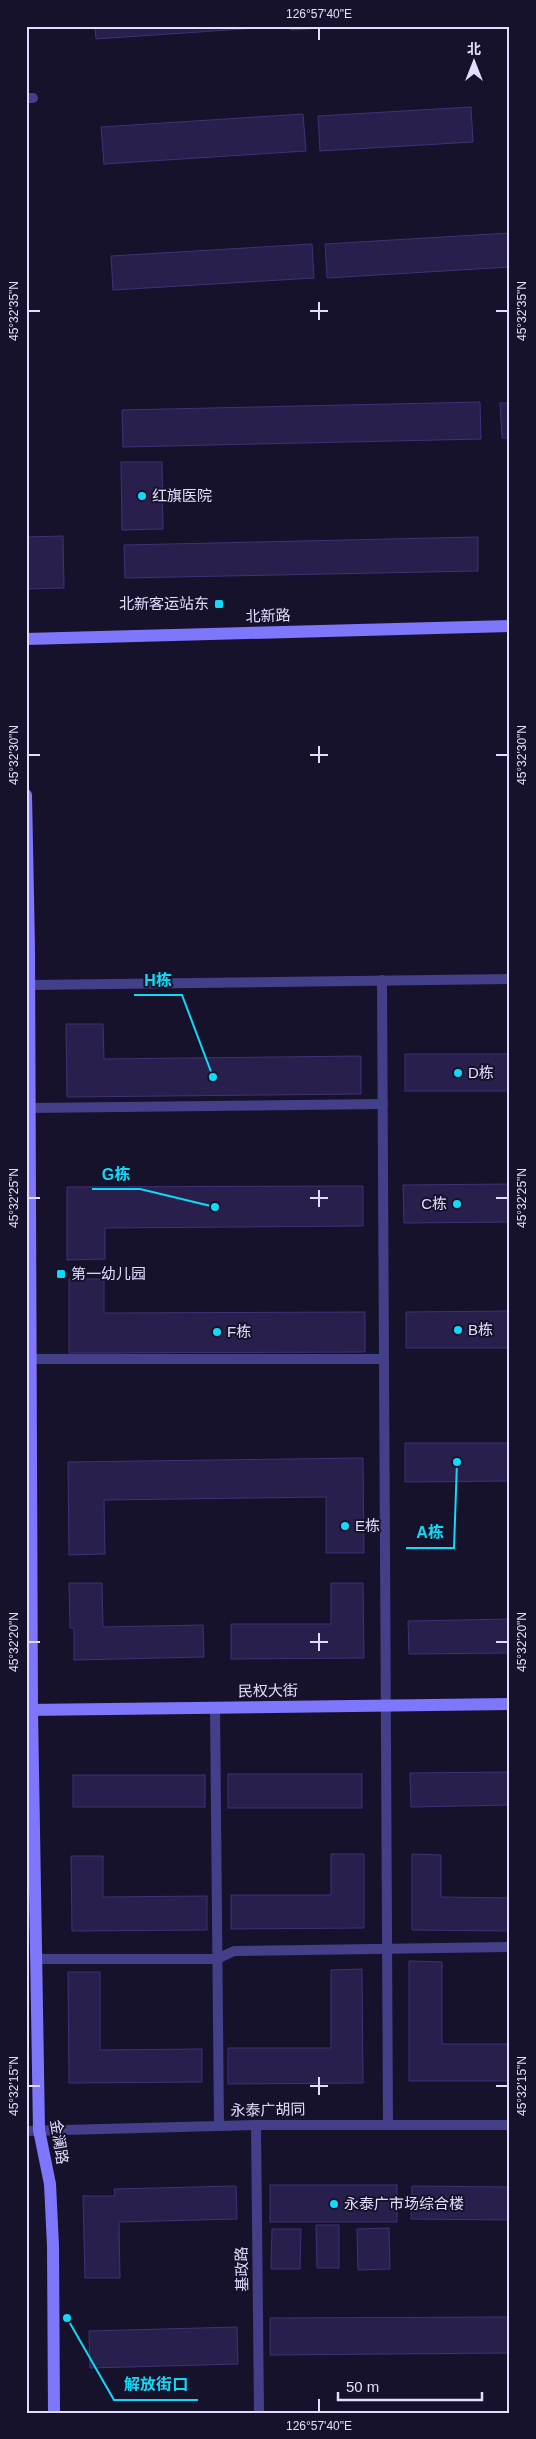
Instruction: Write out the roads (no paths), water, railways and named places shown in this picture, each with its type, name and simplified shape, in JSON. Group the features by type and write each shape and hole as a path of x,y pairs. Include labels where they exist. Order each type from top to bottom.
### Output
{"street":[{"name":"北新路","path":"26,639 510,626"},
{"name":"金澜路","path":"26,796 30,984 31,1359 29,1710 36,1959 33,2130 50,2193 53,2246 54,2413"},
{"name":"民权大街","path":"29,1710 510,1704"}],"lane":[{"path":"30,984 510,979"},
{"path":"382,980 388,2125"},
{"path":"30,1108 383,1104"},
{"path":"31,1359 384,1359"},
{"path":"215,1708 219,2126"},
{"path":"36,1959 218,1959 234,1951 510,1947"},
{"name":"永泰广胡同","path":"33,2130 256,2125 510,2125"},
{"name":"基政路","path":"256,2125 259,2413"}],"place":[{"name":"红旗医院","path":"142,496"},
{"name":"北新客运站东","path":"219,604"},
{"name":"D栋","path":"458,1073"},
{"name":"H栋","path":"213,1077"},
{"name":"C栋","path":"457,1204"},
{"name":"G栋","path":"215,1207"},
{"name":"第一幼儿园","path":"61,1274"},
{"name":"B栋","path":"458,1330"},
{"name":"F栋","path":"217,1332"},
{"name":"A栋","path":"457,1462"},
{"name":"E栋","path":"345,1526"},
{"name":"永泰广市场综合楼","path":"334,2204"},
{"name":"解放街口","path":"67,2318"}]}
